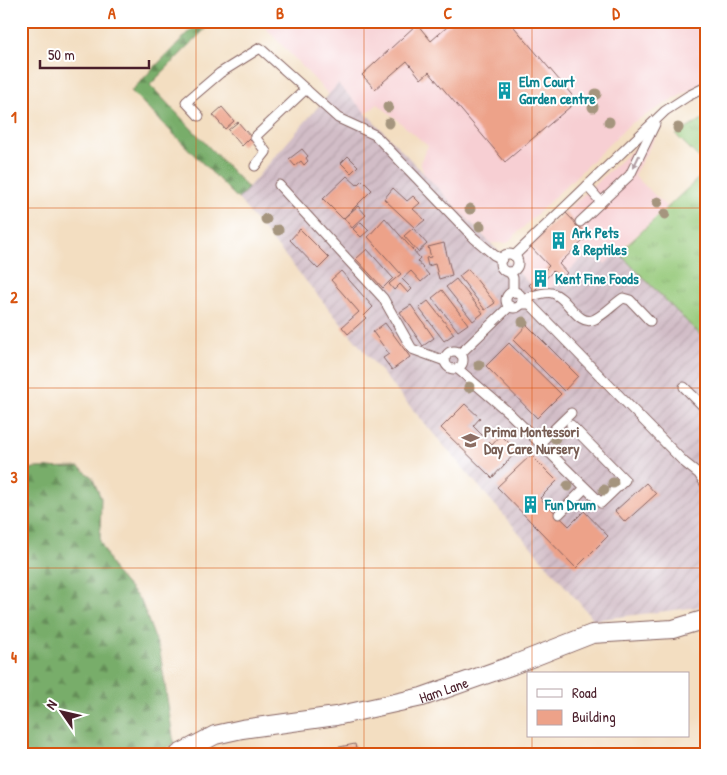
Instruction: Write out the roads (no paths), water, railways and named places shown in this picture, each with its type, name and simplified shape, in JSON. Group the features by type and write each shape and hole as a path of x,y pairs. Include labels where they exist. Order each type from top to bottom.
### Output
{"street":[{"name":"Ham Lane","path":"178,754 215,735 242,729 336,716 422,697 513,666 592,634 673,629 706,619"}],"lane":[{"path":"199,116 186,102 220,73 260,48 338,118 374,135 474,238 494,255 502,259"},
{"path":"514,256 665,111 688,96 706,88"},
{"path":"255,166 266,152 255,138 306,89"},
{"path":"580,222 630,175 658,119"},
{"path":"279,185 383,298 412,349 445,361"},
{"path":"587,186 601,202"},
{"path":"510,272 518,264 514,256 506,255 500,264 505,271 510,272 513,278 513,292"},
{"path":"513,292 518,293 521,302"},
{"path":"510,306 507,302 507,297 513,292"},
{"path":"510,306 517,307 521,302 547,292 553,293 560,297 582,319 588,321 595,319 624,298 630,300 650,321"},
{"path":"521,302 530,304 684,462 702,471 706,485"},
{"path":"460,354 510,306"},
{"path":"458,369 463,362 460,354 452,352 446,355 445,361 449,368 458,369 508,412 601,502 624,480 571,425"},
{"path":"684,387 706,409"},
{"path":"540,443 571,413"},
{"path":"559,514 585,488"}],"place":[{"name":"Elm Court Garden centre","path":"505,90"},
{"name":"Ark Pets & Reptiles","path":"558,241"},
{"name":"Kent Fine Foods","path":"541,278"},
{"name":"Prima Montessori Day Care Nursery","path":"470,440"},
{"name":"Fun Drum","path":"531,504"}]}
